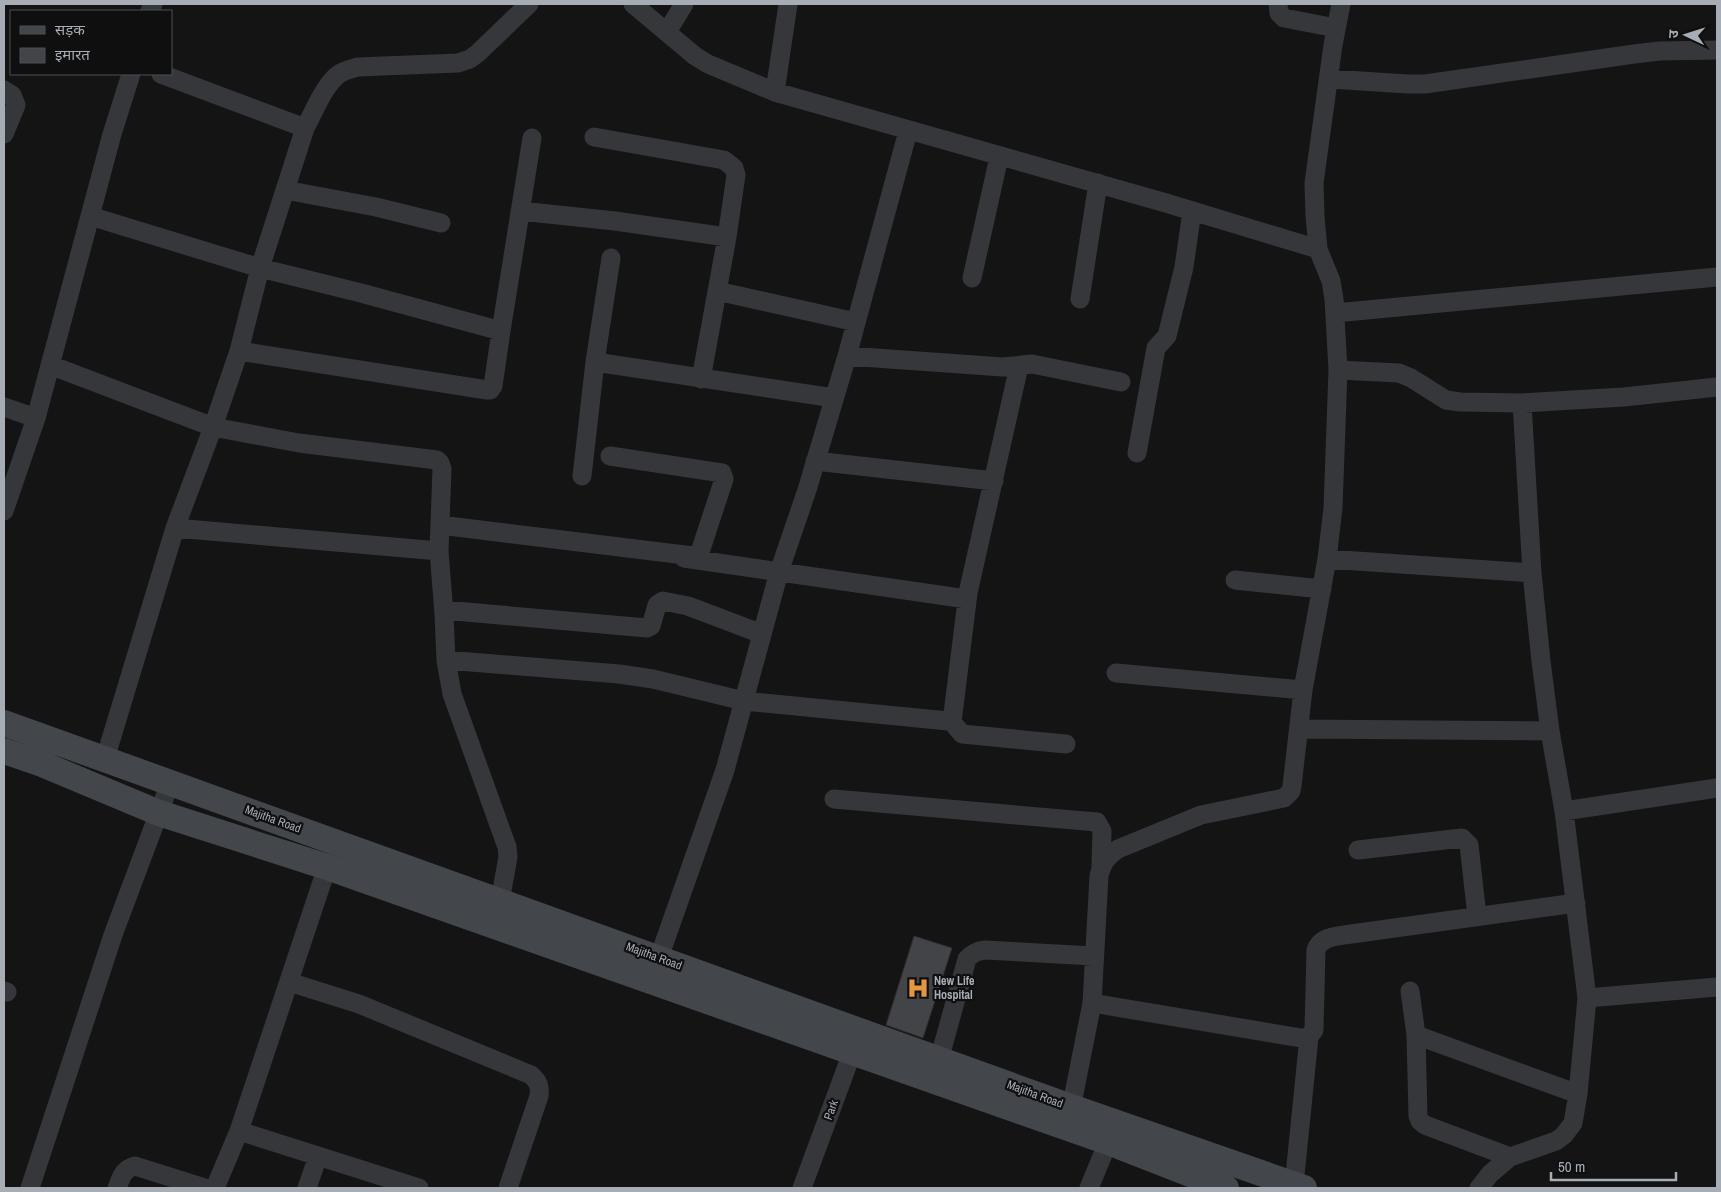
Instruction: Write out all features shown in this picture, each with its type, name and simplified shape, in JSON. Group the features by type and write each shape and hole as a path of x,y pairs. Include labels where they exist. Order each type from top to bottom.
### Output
{"main road":[{"name":"Majitha Road","path":"4,723 500,901 654,970"},
{"name":"Majitha Road","path":"4,751 42,764 159,812 327,868 654,970 1235,1177 1299,1186"},
{"name":"Majitha Road","path":"856,1042 939,1060 1069,1118 1108,1142 1226,1188"}],"street":[{"path":"105,759 174,528 239,351 260,268 305,128 321,96 337,75 345,70 358,67 458,63 470,59 529,4"},
{"path":"633,4 695,56 708,64 774,92 998,157 1098,183 1318,249"},
{"path":"667,32 684,4"},
{"path":"774,92 788,4"},
{"path":"1278,4 1279,13 1284,18 1336,28"},
{"path":"1101,867 1109,854 1118,849 1184,821 1214,812 1284,798 1291,791 1300,730 1303,690 1327,559 1333,508 1338,370 1335,313 1331,281 1318,249 1314,183 1341,4"},
{"path":"1330,79 1425,84 1634,54 1660,51 1717,50"},
{"path":"4,511 36,418 112,134 131,75"},
{"path":"164,75 305,128"},
{"path":"4,90 12,95 16,105 4,134"},
{"path":"654,970 714,803 780,572 847,356 908,131"},
{"path":"594,137 724,160 734,168 736,176 727,237 701,379"},
{"path":"239,351 487,390 493,386 532,138"},
{"path":"972,278 998,157"},
{"path":"1080,299 1098,183"},
{"path":"285,190 376,207 441,223"},
{"path":"520,210 727,237"},
{"path":"1138,453 1156,348 1167,336 1184,267 1192,211"},
{"path":"90,216 260,268 501,331"},
{"path":"582,476 595,362 611,258"},
{"path":"1335,313 1717,277"},
{"path":"716,291 856,322"},
{"path":"847,356 1003,367 1039,365 1121,382"},
{"path":"595,362 834,398"},
{"path":"50,365 212,428 299,443 437,460 440,463 442,469 438,551 444,610 446,660 452,694 507,847 508,857 500,901"},
{"path":"952,722 967,599 1018,366"},
{"path":"1338,370 1399,373 1411,378 1439,397 1454,402 1522,403 1652,395 1717,387"},
{"path":"1480,1188 1490,1174 1510,1157 1556,1141 1564,1135 1573,1123 1578,1094 1587,998 1564,810 1550,731 1532,573 1522,403"},
{"path":"4,407 36,418"},
{"path":"440,524 693,556 700,552 724,480 722,473 610,456"},
{"path":"816,460 994,481"},
{"path":"174,528 438,551"},
{"path":"517,534 967,599"},
{"path":"1327,559 1532,573"},
{"path":"1235,580 1322,589"},
{"path":"444,610 647,628 651,626 657,605 663,601 688,606 762,634"},
{"path":"446,660 620,674 744,701 952,722 962,734 1066,744"},
{"path":"1116,673 1303,690"},
{"path":"1300,730 1550,731"},
{"path":"30,1188 113,935 170,782"},
{"path":"1564,810 1717,788"},
{"path":"834,799 1097,822 1102,831 1092,1003 1069,1118"},
{"path":"1358,850 1465,839 1469,845 1477,916"},
{"path":"118,1188 122,1175 126,1170 135,1166 205,1188 239,1131 327,868"},
{"path":"1299,1186 1309,1037 1314,1030 1316,950 1318,945 1324,939 1344,934 1576,903"},
{"path":"939,1060 967,959 971,955 985,950 1094,956"},
{"path":"289,982 359,1004 535,1078 540,1088 539,1096 508,1188"},
{"path":"1587,998 1717,987"},
{"path":"1410,991 1416,1035 1417,1109 1420,1121 1425,1125 1510,1157"},
{"path":"1092,1003 1301,1038 1309,1037"},
{"path":"1416,1035 1578,1094"},
{"name":"Park","path":"802,1188 856,1042"},
{"path":"239,1131 419,1188"},
{"path":"1089,1188 1108,1142"},
{"path":"307,1188 318,1156"}],"building":[{"path":"914,936 952,948 923,1038 886,1025"}],"place":[{"name":"New Life Hospital","path":"918,988"}]}
